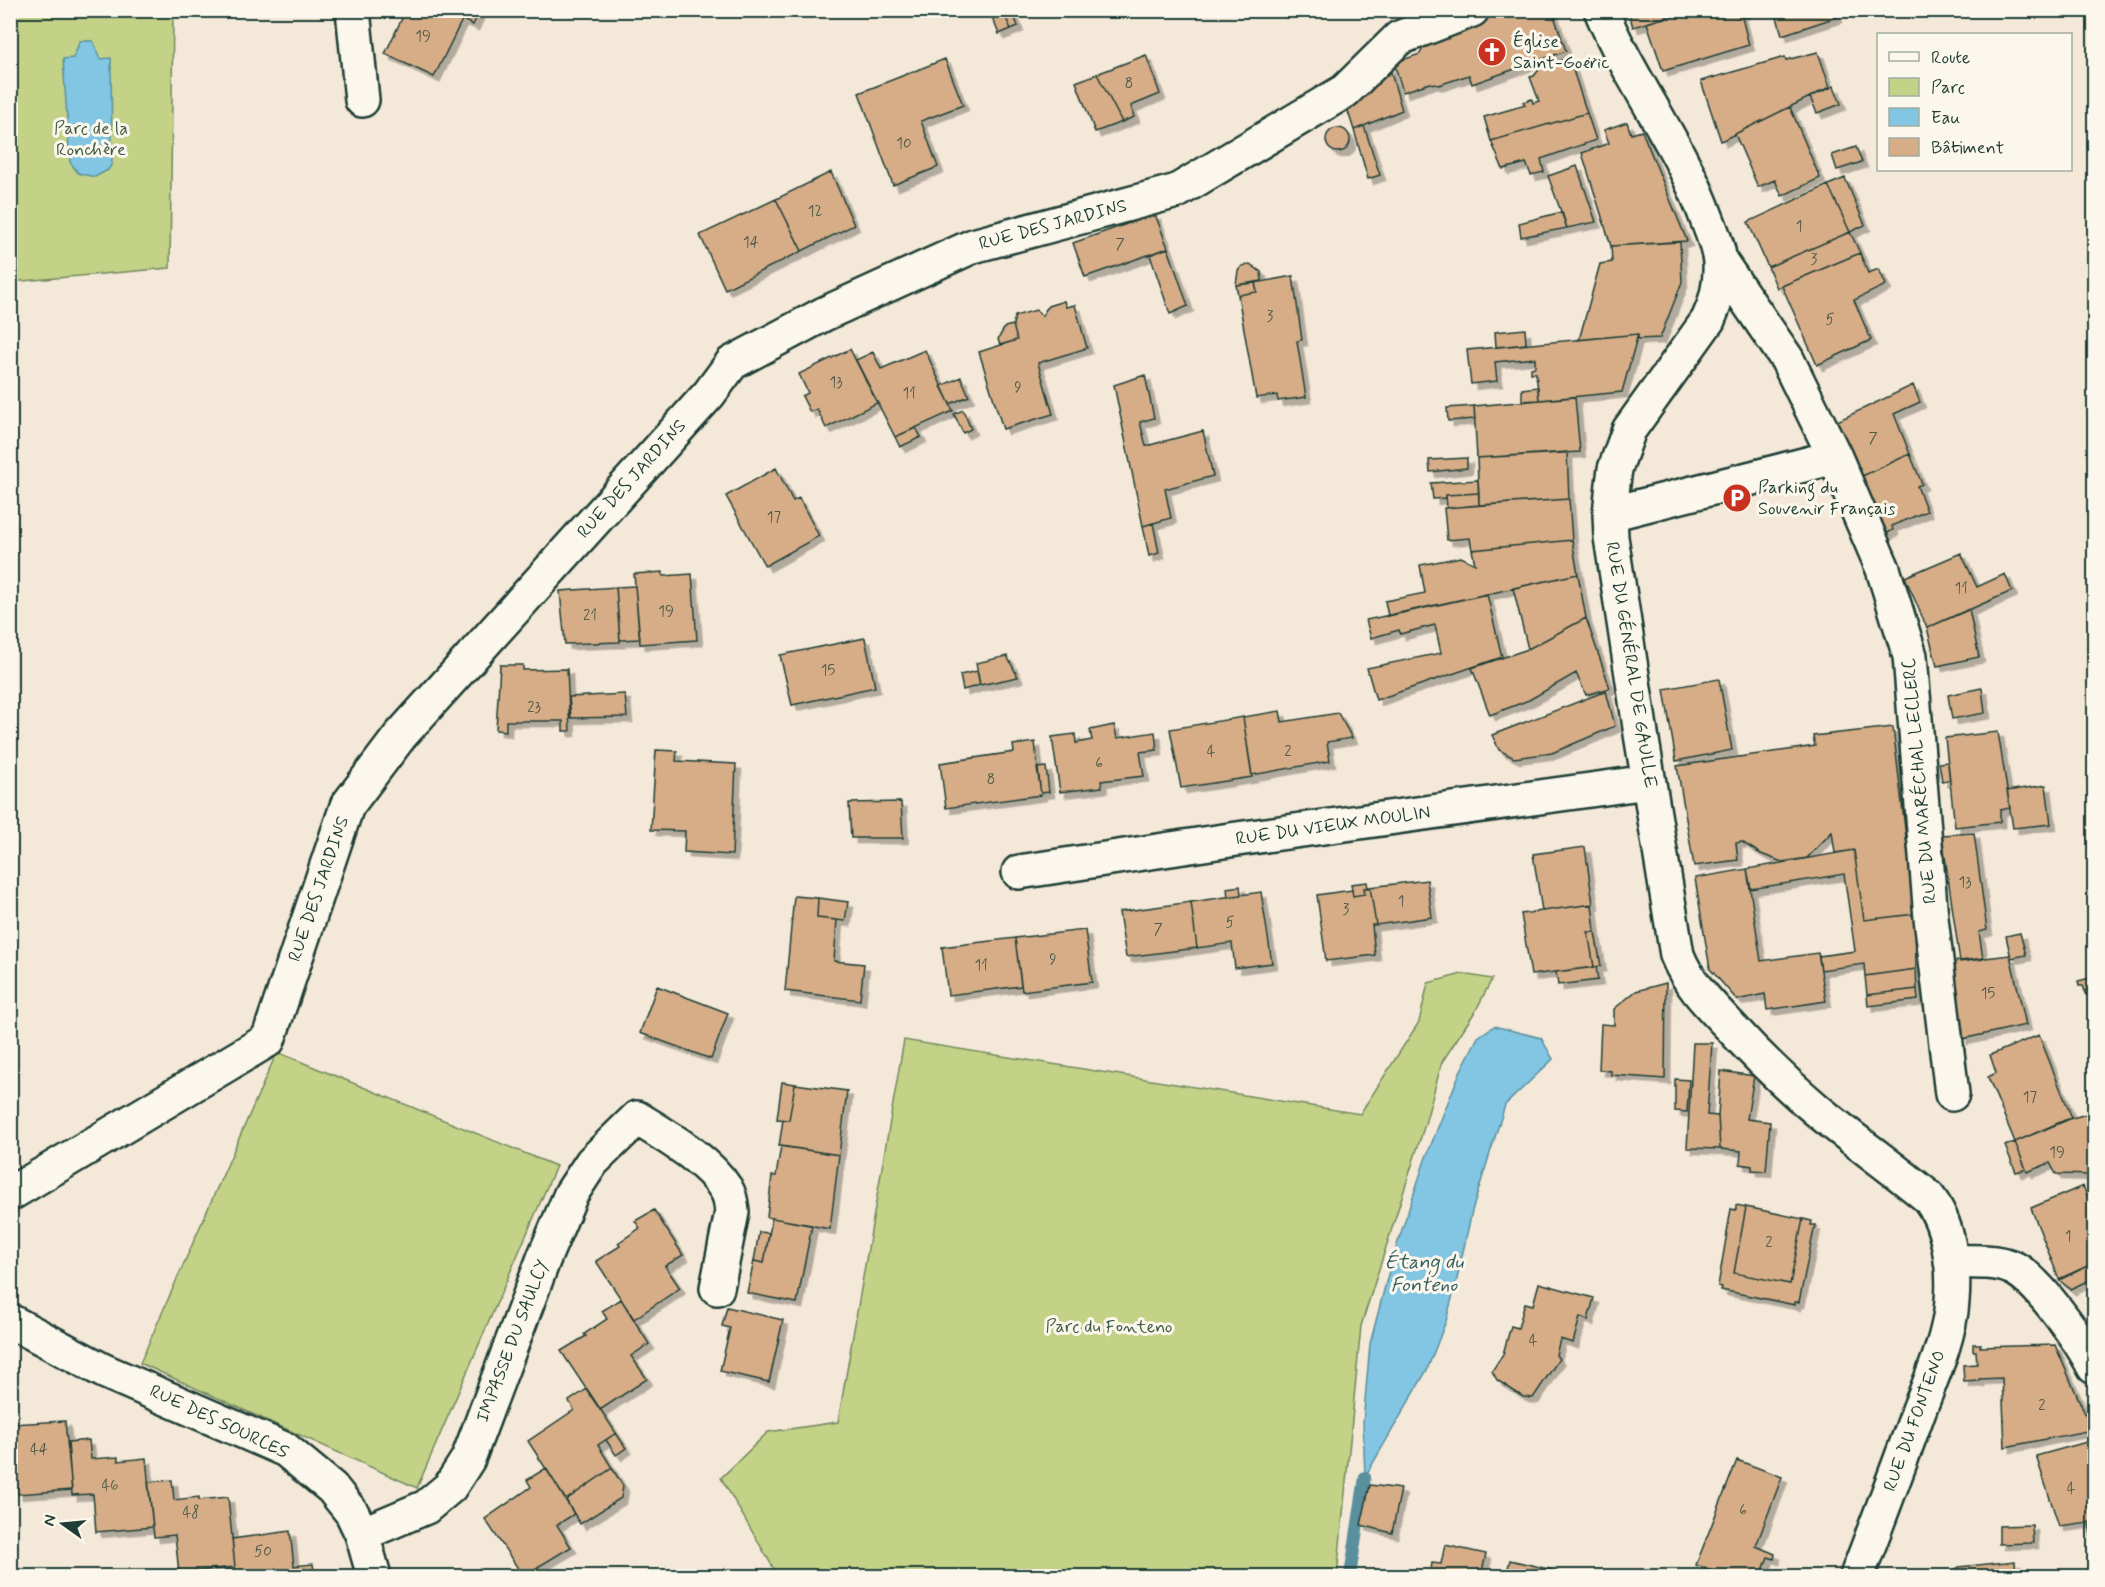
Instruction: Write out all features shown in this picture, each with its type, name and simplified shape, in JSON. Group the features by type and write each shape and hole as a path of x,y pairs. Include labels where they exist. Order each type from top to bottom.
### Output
{"street":[{"path":"353,10 362,100"},
{"name":"RUE DES JARDINS","path":"10,1194 268,1040 347,806 400,736 701,403 732,363 824,314 973,246 1177,191 1345,91 1399,38 1472,10"},
{"name":"RUE DU GÉNÉRAL DE GAULLE","path":"1601,10 1612,37 1696,186 1720,261 1716,304 1708,320 1629,430 1615,469 1610,514 1619,593 1677,955 1687,977 1748,1046 1782,1079 1818,1111 1928,1197 1937,1209 1944,1226 1951,1262"},
{"name":"RUE DU MARÉCHAL LECLERC","path":"1720,261 1788,359 1835,457 1884,569 1910,657 1931,918 1952,1094"},
{"path":"1610,514 1835,457"},
{"name":"RUE DU VIEUX MOULIN","path":"1018,872 1648,782"},
{"name":"IMPASSE DU SAULCY","path":"362,1533 426,1507 450,1487 468,1459 571,1194 592,1162 638,1118 678,1144 710,1170 726,1189 731,1200 732,1212 717,1288"},
{"path":"1951,1262 1998,1264 2012,1267 2030,1278 2044,1294 2094,1367"},
{"name":"RUE DU FONTENO","path":"1857,1576 1942,1349 1953,1302 1951,1262"},
{"name":"RUE DES SOURCES","path":"10,1321 104,1371 286,1450 332,1488 352,1513 362,1533 374,1576"}],"green space":[{"name":"Parc de la Ronchère","path":"11,11 173,11 170,268 11,282"},
{"name":"Parc du Fonteno","path":"1462,974 1492,979 1476,1010 1442,1062 1425,1124 1361,1326 1337,1576 778,1576 721,1478 768,1432 838,1422 904,1040 1360,1114 1419,1022 1428,983"},
{"path":"277,1052 556,1166 417,1488 140,1363"}],"water":[{"path":"80,41 93,41 100,59 111,58 112,164 108,170 95,177 78,173 70,162 63,59 73,58"},
{"name":"Étang du Fonteno","path":"1494,1026 1541,1038 1553,1059 1505,1105 1472,1211 1446,1321 1427,1370 1365,1477 1363,1423 1370,1344 1391,1263 1425,1160 1460,1072 1478,1037"}],"building":[{"path":"406,10 442,10 462,20 434,77 385,54"},
{"path":"442,10 480,10 473,25"},
{"path":"989,10 1012,10 1013,13 1005,16 1011,29 999,34"},
{"name":"Église Saint-Goëric","path":"1501,10 1552,10 1566,51 1472,84 1469,75 1439,85 1430,83 1403,92 1394,63 1420,54 1424,46 1455,35 1452,28"},
{"path":"1628,10 1690,10 1633,27"},
{"path":"1690,10 1750,10 1741,14 1749,45 1663,71 1647,23"},
{"path":"1775,10 1835,10 1837,17 1782,35"},
{"path":"1013,13 1018,26 1011,29 1005,16"},
{"path":"1818,52 1830,87 1721,141 1701,81 1785,57 1786,60"},
{"path":"1146,55 1160,94 1131,106 1134,117 1122,122 1097,74"},
{"path":"1569,58 1587,113 1491,141 1484,117 1525,105 1523,102 1532,99 1533,103 1539,101 1530,77 1534,76 1541,67"},
{"path":"945,59 963,105 921,121 938,167 893,185 859,93"},
{"path":"1389,66 1402,110 1354,130 1345,102"},
{"path":"1097,74 1122,122 1095,132 1076,82"},
{"path":"1834,86 1841,104 1817,113 1810,97"},
{"path":"1790,107 1820,178 1782,196 1775,180 1758,187 1735,134"},
{"path":"1587,113 1596,140 1541,159 1544,172 1531,175 1526,163 1503,169 1491,141"},
{"path":"1627,122 1631,134 1642,131 1687,241 1611,246 1582,153 1609,143 1604,130"},
{"path":"1364,126 1380,175 1368,179 1354,130"},
{"path":"1338,128 1343,129 1349,135 1349,145 1343,151 1338,152 1333,151 1327,145 1326,140 1327,135 1333,129"},
{"path":"1856,147 1862,162 1837,170 1832,155"},
{"path":"1577,166 1596,222 1567,228 1548,176"},
{"path":"831,172 854,225 802,251 776,199"},
{"path":"1845,178 1865,225 1850,232 1828,185"},
{"path":"1828,185 1850,232 1768,267 1748,222"},
{"path":"776,199 802,251 725,289 700,235"},
{"path":"1562,212 1567,228 1521,237 1519,223"},
{"path":"1155,214 1168,248 1085,277 1073,243"},
{"path":"1850,232 1860,253 1777,288 1768,267"},
{"path":"1680,242 1682,282 1660,338 1638,339 1638,334 1579,340 1600,264 1612,262 1611,246"},
{"path":"1168,248 1188,306 1170,314 1150,255"},
{"path":"1860,253 1868,273 1879,269 1886,285 1854,300 1871,340 1817,365 1782,286"},
{"path":"1250,264 1261,272 1262,281 1236,285 1238,271 1242,266"},
{"path":"1293,276 1302,340 1297,341 1306,397 1278,401 1277,395 1256,398 1238,295 1257,292 1255,283"},
{"path":"1255,283 1257,292 1238,295 1236,285"},
{"path":"1064,301 1066,307 1075,305 1087,348 1038,363 1053,414 1003,429 979,352 1017,340 1013,325 1015,316 1036,310 1042,316 1048,306"},
{"path":"1013,325 1017,340 1000,345 998,339 1005,327"},
{"path":"1525,329 1526,344 1496,347 1495,332"},
{"path":"1638,334 1622,392 1539,400 1536,373 1531,373 1531,368 1535,367 1535,358 1495,362 1497,381 1471,384 1467,350"},
{"path":"850,349 877,403 826,428 817,409 810,412 802,396 808,393 799,374"},
{"path":"925,350 953,411 895,437 856,360 873,352 881,369"},
{"path":"1145,375 1154,418 1140,422 1146,446 1203,431 1213,476 1165,489 1171,518 1143,526 1114,385"},
{"path":"961,377 969,396 950,404 941,386"},
{"path":"1913,385 1920,402 1894,414 1910,454 1860,477 1833,423"},
{"path":"1538,387 1539,400 1522,401 1522,389"},
{"path":"1575,397 1580,452 1477,458 1474,406"},
{"path":"1474,406 1475,419 1448,421 1447,408"},
{"path":"963,410 971,429 963,433 954,414"},
{"path":"916,428 921,437 900,447 895,437"},
{"path":"1567,452 1569,499 1479,505 1477,458"},
{"path":"1910,454 1922,484 1917,486 1927,511 1892,526 1893,530 1886,534 1860,477"},
{"path":"1467,458 1467,468 1430,472 1429,460"},
{"path":"776,468 793,501 799,498 819,536 765,566 726,496"},
{"path":"1478,480 1479,493 1446,495 1446,498 1433,499 1431,483"},
{"path":"1479,493 1479,505 1447,508 1446,495"},
{"path":"1569,499 1572,540 1472,550 1470,538 1447,540 1444,508"},
{"path":"1153,523 1159,553 1149,556 1143,526"},
{"path":"1572,540 1578,574 1388,616 1385,601 1425,593 1420,565 1461,557 1475,564 1472,550"},
{"path":"1961,553 1977,587 2005,574 2012,591 1927,628 1905,577"},
{"path":"663,572 663,576 692,574 697,640 640,644 634,574"},
{"path":"1578,574 1586,618 1528,649 1513,588"},
{"path":"635,586 640,639 620,640 616,587"},
{"path":"616,587 620,642 565,644 560,591"},
{"path":"1487,594 1502,657 1376,700 1367,668 1441,653 1435,625 1400,634 1399,630 1371,638 1366,620"},
{"path":"1969,609 1979,657 1937,666 1927,628"},
{"path":"1586,618 1610,688 1586,695 1576,673 1529,700 1490,715 1472,668 1528,649"},
{"path":"865,638 875,687 792,705 780,655"},
{"path":"1007,656 1018,677 980,685 976,663"},
{"path":"500,665 523,665 523,670 567,669 570,731 563,731 563,721 506,721 506,731 496,730"},
{"path":"977,671 980,685 963,690 960,675"},
{"path":"1719,679 1732,750 1676,761 1664,689"},
{"path":"1982,688 1985,713 1952,719 1948,695"},
{"path":"1606,691 1615,726 1552,753 1514,758 1499,750 1492,735"},
{"path":"625,694 627,717 571,718 569,697"},
{"path":"1280,711 1282,722 1338,713 1352,738 1327,742 1330,761 1252,775 1243,717"},
{"path":"1243,717 1252,777 1181,788 1170,729"},
{"path":"1114,725 1117,738 1155,732 1157,750 1140,752 1144,776 1101,781 1102,787 1060,792 1052,737 1075,734 1076,743 1092,740 1090,730"},
{"path":"1893,727 1915,914 1864,920 1854,850 1835,853 1832,832 1807,858 1782,862 1761,854 1742,842 1736,843 1738,860 1694,866 1677,766 1815,746 1813,736"},
{"path":"1998,732 2010,808 2000,810 2000,822 1955,827 1945,738"},
{"path":"1035,742 1041,795 946,808 940,763 1014,752 1013,745"},
{"path":"656,750 677,751 676,761 736,764 732,855 684,852 685,831 651,830"},
{"path":"1948,762 1950,780 1942,781 1939,763"},
{"path":"1046,767 1049,792 1041,793 1037,768"},
{"path":"2046,785 2051,824 2013,828 2007,791"},
{"path":"901,802 903,838 851,838 849,803"},
{"path":"1974,833 1987,930 1979,932 1983,959 1960,962 1942,835"},
{"path":"1585,847 1593,904 1542,911 1533,854"},
{"path":"1854,850 1864,920 1915,914 1916,969 1865,976 1864,964 1821,970 1819,956 1855,951 1844,874 1751,889 1747,869"},
{"path":"1747,869 1761,961 1818,953 1826,1001 1767,1010 1765,994 1737,1000 1710,969 1695,878"},
{"path":"1427,880 1432,917 1376,925 1370,887"},
{"path":"1367,882 1368,888 1364,888 1365,894 1353,896 1351,884"},
{"path":"1240,886 1241,895 1228,897 1227,888"},
{"path":"1370,887 1376,925 1372,925 1375,955 1326,961 1317,895 1352,890 1353,896 1365,894 1364,888"},
{"path":"1261,892 1272,963 1235,968 1232,943 1197,948 1191,902"},
{"path":"794,896 818,898 817,918 837,920 834,961 864,964 860,1000 785,991"},
{"path":"818,898 848,902 845,921 817,918"},
{"path":"1191,902 1197,948 1126,957 1119,912"},
{"path":"1592,904 1595,932 1588,932 1594,967 1531,975 1521,914"},
{"path":"1085,930 1092,982 1022,991 1015,938"},
{"path":"1588,932 1595,932 1601,966 1594,967"},
{"path":"2020,933 2026,955 2011,958 2006,936"},
{"path":"1015,938 1021,986 948,995 942,947"},
{"path":"2010,955 2026,1025 1962,1039 1952,962"},
{"path":"1596,967 1598,980 1558,985 1556,972"},
{"path":"1916,969 1917,989 1867,995 1865,976"},
{"path":"2094,977 2094,995 2088,997 2083,986 2079,986 2078,981"},
{"path":"1666,983 1665,1079 1611,1075 1611,1071 1599,1070 1601,1024 1614,1025 1614,1009 1636,991"},
{"path":"657,986 728,1013 711,1059 640,1033"},
{"path":"1917,989 1918,1000 1868,1006 1867,995"},
{"path":"2039,1035 2072,1118 2015,1142 1988,1077 1996,1073 1990,1055"},
{"path":"1693,1043 1712,1043 1707,1115 1718,1116 1720,1149 1687,1148"},
{"path":"1721,1071 1754,1076 1747,1119 1770,1122 1766,1171 1752,1170 1752,1166 1740,1164 1741,1151 1720,1149 1718,1116"},
{"path":"1675,1079 1689,1080 1687,1112 1675,1111"},
{"path":"782,1082 795,1084 789,1120 777,1119"},
{"path":"795,1084 847,1091 839,1155 779,1146 783,1120 789,1120"},
{"path":"2094,1112 2094,1175 2056,1174 2050,1163 2027,1172 2015,1142 2065,1120"},
{"path":"2015,1142 2026,1169 2016,1172 2005,1146"},
{"path":"781,1146 839,1155 830,1229 767,1217 772,1176 776,1176"},
{"path":"2083,1186 2094,1212 2094,1263 2059,1279 2031,1208"},
{"path":"1736,1205 1746,1207 1734,1273 1790,1284 1803,1219 1812,1221 1811,1225 1815,1225 1799,1302 1795,1302 1795,1305 1721,1290 1722,1287 1718,1286 1731,1209 1736,1210"},
{"path":"1746,1207 1803,1219 1790,1284 1734,1273"},
{"path":"654,1210 683,1255 665,1266 680,1288 634,1319 596,1261 620,1246 618,1243 640,1228 635,1221"},
{"path":"772,1218 812,1225 797,1303 747,1293 754,1261 764,1263"},
{"path":"759,1232 769,1233 764,1263 754,1261"},
{"path":"2094,1263 2094,1278 2070,1289 2059,1280"},
{"path":"1539,1283 1594,1298 1588,1320 1580,1317 1573,1343 1560,1339 1556,1355 1559,1359 1533,1398 1523,1397 1497,1380 1492,1371 1503,1354 1511,1326 1518,1328 1525,1303 1533,1305"},
{"path":"621,1299 649,1344 631,1356 647,1379 600,1410 561,1351 586,1336 584,1334 607,1319 602,1311"},
{"path":"727,1307 783,1320 769,1382 720,1371 730,1328 722,1326"},
{"path":"1973,1344 1981,1344 1980,1347 2055,1345 2092,1430 2005,1447 2002,1378 1964,1382 1963,1365 1977,1364"},
{"path":"587,1389 616,1433 598,1445 612,1468 566,1500 528,1441 574,1410 569,1401"},
{"path":"10,1421 11,1424 65,1421 72,1490 17,1494 13,1458 10,1458"},
{"path":"616,1433 626,1448 616,1455 606,1440"},
{"path":"89,1440 91,1459 118,1457 118,1461 146,1458 153,1527 96,1532 93,1494 72,1495 68,1442"},
{"path":"2094,1440 2094,1536 2091,1536 2089,1522 2059,1526 2036,1456"},
{"path":"1737,1460 1782,1477 1756,1546 1775,1554 1774,1559 1768,1557 1761,1576 1726,1576 1696,1565"},
{"path":"546,1468 574,1514 557,1525 571,1547 523,1576 485,1519 531,1487 527,1480"},
{"path":"612,1468 623,1486 621,1498 580,1524 566,1500"},
{"path":"172,1480 174,1500 228,1497 235,1567 179,1573 175,1535 154,1537 148,1482"},
{"path":"1370,1485 1401,1489 1392,1533 1361,1525"},
{"path":"2032,1525 2033,1543 1999,1544 1999,1526"},
{"path":"290,1531 294,1566 313,1564 315,1576 236,1576 232,1539"},
{"path":"1445,1545 1486,1554 1481,1576 1430,1576 1432,1563 1441,1564"},
{"path":"1510,1560 1557,1571 1556,1576 1506,1576"},
{"path":"2015,1561 2016,1576 1946,1576 1959,1567"}],"waterway":[{"path":"1350,1576 1365,1477"}],"place":[{"name":"Église Saint-Goëric","path":"1492,52"},
{"name":"Parking du Souvenir Français","path":"1737,498"}]}
